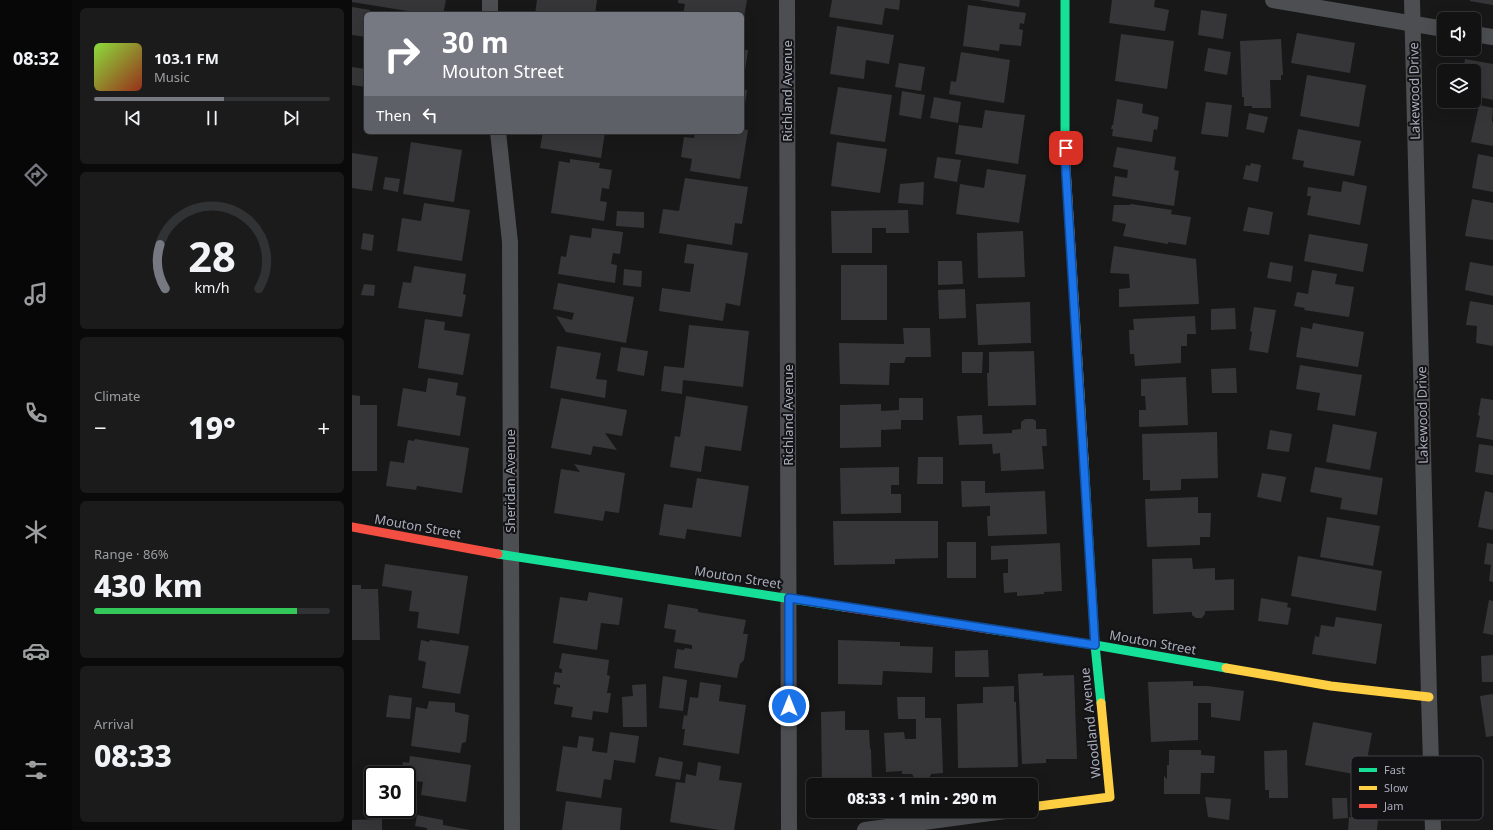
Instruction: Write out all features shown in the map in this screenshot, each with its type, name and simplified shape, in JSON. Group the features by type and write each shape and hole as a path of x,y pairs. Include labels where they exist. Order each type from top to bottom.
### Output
{"street":[{"path":"490,0 490,12"},
{"name":"Richland Avenue","path":"787,0 789,830"},
{"name":"Woodland Avenue","path":"1038,806 1110,797 1095,645 1065,157 1065,0"},
{"path":"1273,0 1437,28"},
{"name":"Lakewood Drive","path":"1412,0 1431,756"},
{"path":"1481,35 1493,37"},
{"name":"Sheridan Avenue","path":"498,134 510,242 512,830"},
{"name":"Mouton Street","path":"352,527 510,556 1095,645 1331,686 1429,697"},
{"path":"865,830 953,818"},
{"name":"Lakewood Drive","path":"1434,820 1434,830"}],"building":[{"path":"352,0 446,0 443,12 414,12 352,2"},
{"path":"537,0 597,0 595,12 535,12"},
{"path":"678,0 747,0 744,17 744,12 683,12 685,4 678,3"},
{"path":"832,0 900,0 899,10 885,8 882,25 829,17"},
{"path":"979,0 1020,0 1019,7"},
{"path":"1112,0 1155,0 1154,7 1169,10 1165,31 1109,23"},
{"path":"1493,0 1493,5 1470,1"},
{"path":"968,5 1026,13 1024,24 1020,23 1019,29 1023,30 1021,46 1000,44 999,51 963,46"},
{"path":"352,7 370,10 370,12 364,12 364,37 352,35"},
{"path":"1201,10 1227,14 1223,39 1198,35"},
{"path":"837,26 894,35 889,64 866,60 864,79 830,74"},
{"path":"1297,33 1355,43 1350,73 1291,63"},
{"path":"1121,34 1174,41 1167,89 1115,81"},
{"path":"1281,39 1283,75 1281,75 1281,80 1270,80 1271,108 1252,108 1252,106 1244,106 1244,97 1242,97 1240,41"},
{"path":"1208,48 1231,52 1227,75 1204,71"},
{"path":"744,50 748,50 744,77"},
{"path":"961,52 1010,60 1004,103 949,94 951,81 956,82"},
{"path":"1465,59 1493,64 1493,100 1481,97 1481,64 1464,64"},
{"path":"899,63 925,67 921,91 895,87"},
{"path":"352,67 364,69 364,87 352,85"},
{"path":"1307,75 1366,85 1359,127 1300,116"},
{"path":"838,87 892,95 885,142 830,134"},
{"path":"744,89 747,90 744,112"},
{"path":"902,91 925,95 921,119 899,115"},
{"path":"934,97 961,102 958,123 930,118"},
{"path":"1117,99 1143,104 1142,113 1159,117 1157,130 1154,129 1152,142 1112,136 1113,129 1111,129"},
{"path":"1206,102 1232,105 1228,137 1201,134"},
{"path":"1481,105 1493,108 1493,146 1471,142 1478,108 1481,108"},
{"path":"985,110 1025,115 1018,164 955,154 959,125 982,128"},
{"path":"1249,113 1268,117 1264,133 1246,129"},
{"path":"744,129 748,130 740,179 690,171 692,159 681,157 684,137 694,138 695,134 744,134"},
{"path":"1298,129 1361,141 1354,176 1303,167 1304,161 1292,159"},
{"path":"543,134 605,134 601,158 540,148"},
{"path":"411,142 462,150 454,202 403,194"},
{"path":"837,142 887,149 880,193 831,186"},
{"path":"1117,147 1176,157 1174,170 1179,171 1174,206 1112,196 1115,176 1127,178 1128,170 1113,167"},
{"path":"352,153 378,157 372,191 352,188"},
{"path":"1478,154 1493,157 1493,192 1472,188"},
{"path":"937,157 961,160 957,182 934,178"},
{"path":"570,159 600,163 599,168 612,170 609,189 602,188 600,201 607,202 604,221 551,213 559,161 570,163"},
{"path":"1251,163 1261,165 1258,182 1243,179 1246,165 1250,166"},
{"path":"987,169 1026,175 1019,223 956,214 960,184 984,188"},
{"path":"385,177 400,179 398,192 383,189"},
{"path":"685,178 748,187 742,224 735,223 732,245 659,233 663,209 679,211"},
{"path":"1343,181 1367,186 1360,225 1307,215 1311,196 1307,196 1308,187 1341,192"},
{"path":"924,182 923,205 898,203 900,184"},
{"path":"1472,199 1493,203 1493,240 1465,236"},
{"path":"424,203 470,210 462,261 397,251 402,218 421,221"},
{"path":"1131,204 1172,210 1171,214 1191,217 1186,245 1168,242 1168,244 1123,236 1126,224 1112,221 1114,205"},
{"path":"1248,207 1273,212 1269,235 1243,231"},
{"path":"908,210 909,233 886,233 886,228 872,228 872,253 832,253 831,211"},
{"path":"617,211 644,212 644,228 616,226"},
{"path":"592,228 623,232 620,254 613,253 611,264 617,265 615,283 558,274 561,256 566,257 570,235 591,238"},
{"path":"1023,231 1025,277 978,278 977,233"},
{"path":"363,233 374,235 372,251 361,249"},
{"path":"1309,234 1368,244 1363,272 1304,261"},
{"path":"687,244 748,253 740,306 726,303 723,321 659,311 662,288 690,292 694,264 684,263"},
{"path":"1114,246 1196,259 1199,304 1119,307 1119,289 1130,288 1129,274 1110,273"},
{"path":"938,261 962,261 963,284 938,285"},
{"path":"1270,262 1293,266 1291,282 1267,278"},
{"path":"1470,262 1493,266 1493,296 1465,290"},
{"path":"841,265 887,265 887,320 841,320"},
{"path":"414,266 466,274 463,294 466,295 462,317 398,308 403,282 411,283"},
{"path":"624,269 642,271 641,287 623,285"},
{"path":"1312,270 1337,274 1335,284 1354,287 1349,317 1304,310 1305,308 1294,306 1297,292 1308,294"},
{"path":"558,283 634,297 626,343 566,332 556,316 572,320 574,313 553,309"},
{"path":"364,284 375,285 374,296 361,295"},
{"path":"965,289 966,318 939,319 938,290"},
{"path":"1470,301 1493,305 1493,346 1476,343 1477,326 1466,325"},
{"path":"1030,302 1031,343 978,345 976,304"},
{"path":"1254,307 1276,310 1268,353 1249,350 1252,332 1250,331"},
{"path":"1235,308 1236,329 1211,330 1211,309"},
{"path":"1195,316 1196,334 1187,334 1187,346 1181,346 1181,363 1135,366 1134,354 1130,354 1129,330 1134,330 1133,319"},
{"path":"425,319 445,322 444,330 470,334 463,375 418,368"},
{"path":"1313,323 1364,332 1358,367 1296,357 1301,327 1312,329"},
{"path":"689,325 749,331 743,387 683,380 682,394 661,391 664,366 684,368"},
{"path":"903,328 930,328 931,357 906,357 904,363 890,363 889,385 840,384 839,343 904,344"},
{"path":"557,346 601,353 596,379 607,380 605,398 550,388"},
{"path":"621,347 648,351 644,376 617,371"},
{"path":"1034,351 1036,405 988,406 987,373 989,373 989,352"},
{"path":"962,352 983,352 982,373 962,373"},
{"path":"1300,365 1362,375 1355,416 1317,410 1320,393 1296,389"},
{"path":"1236,368 1237,393 1212,393 1211,369"},
{"path":"1186,377 1188,425 1139,427 1139,410 1146,410 1145,396 1141,396 1141,379"},
{"path":"428,378 458,383 456,395 466,397 460,436 397,426 403,388 426,392"},
{"path":"352,395 360,396 360,405 377,405 377,471 352,471"},
{"path":"686,396 748,406 741,451 705,446 701,472 670,467 675,436 680,437"},
{"path":"561,398 627,410 622,436 605,433 617,450 593,446 591,455 551,448"},
{"path":"899,398 923,398 923,420 901,420 901,429 881,430 881,447 840,448 840,405 881,404 881,411 899,410"},
{"path":"1481,398 1493,400 1493,440 1476,437 1480,416 1478,415"},
{"path":"982,415 983,434 1012,433 1012,430 1021,429 1021,422 1025,419 1033,419 1036,421 1036,429 1046,429 1047,446 1042,446 1044,469 1001,471 1000,453 993,454 992,444 959,445 957,416"},
{"path":"1333,424 1377,432 1370,470 1326,462"},
{"path":"1270,430 1292,434 1289,452 1267,449"},
{"path":"1217,432 1218,478 1181,479 1181,490 1150,491 1150,480 1143,480 1142,434"},
{"path":"415,439 469,448 462,493 417,486 416,490 386,486 390,461 404,463 408,440 414,441"},
{"path":"1479,444 1493,446 1493,475 1475,472"},
{"path":"918,457 943,457 943,484 917,484"},
{"path":"574,464 625,473 619,513 605,511 603,521 554,513 561,469 580,472"},
{"path":"899,467 899,485 891,485 891,494 901,494 901,513 841,514 840,468"},
{"path":"1315,467 1383,478 1377,515 1340,509 1342,498 1310,492"},
{"path":"1262,473 1286,477 1281,502 1257,497"},
{"path":"697,478 749,486 741,537 687,529 685,539 659,535 664,504 692,508"},
{"path":"961,481 985,481 985,493 1045,491 1047,534 988,536 987,516 990,516 990,506 962,507"},
{"path":"1485,491 1493,493 1493,530 1478,527"},
{"path":"1198,497 1198,513 1211,513 1210,537 1200,537 1200,545 1147,547 1145,499"},
{"path":"1327,517 1380,526 1373,566 1320,557"},
{"path":"833,521 938,521 938,558 895,559 895,564 834,565"},
{"path":"947,542 976,542 976,578 947,578"},
{"path":"1060,543 1062,591 1017,596 1017,592 1004,593 1003,573 1008,573 1008,559 991,560 991,546"},
{"path":"1487,543 1493,544 1493,582 1489,581 1491,565 1484,564"},
{"path":"1298,556 1382,571 1376,611 1291,596"},
{"path":"1192,558 1193,569 1215,568 1215,580 1234,579 1234,610 1205,611 1202,618 1196,618 1192,615 1192,612 1153,614 1152,559"},
{"path":"385,564 468,576 459,634 417,628 419,612 409,611 412,591 382,586"},
{"path":"352,585 361,585 361,589 378,589 380,640 352,640"},
{"path":"589,592 623,598 619,625 601,623 597,650 553,643 560,597 587,601"},
{"path":"1261,598 1288,603 1287,607 1291,608 1288,625 1258,621"},
{"path":"1489,600 1493,601 1493,635 1483,633"},
{"path":"668,604 698,609 698,612 746,620 743,634 748,634 744,660 740,664 737,678 674,668 677,649 692,649 692,645 674,642 676,630 664,628"},
{"path":"1336,617 1382,624 1376,664 1312,654 1315,636 1319,637 1321,625 1334,627"},
{"path":"421,640 469,646 460,694 422,688 426,662 418,660"},
{"path":"838,640 900,642 900,646 933,647 932,673 883,671 882,685 838,684"},
{"path":"988,650 989,677 955,677 955,651"},
{"path":"562,653 609,660 607,675 610,676 607,693 611,693 608,713 593,711 592,720 571,717 573,707 554,704 557,687 560,688 560,685 553,684 555,672 562,673 562,669 559,668"},
{"path":"1493,655 1493,682 1482,682 1481,656"},
{"path":"1043,673 1043,676 1074,675 1077,759 1046,759 1046,763 1022,764 1018,674"},
{"path":"663,676 687,680 683,711 659,708"},
{"path":"1193,681 1193,686 1208,686 1244,691 1240,721 1211,717 1211,703 1198,703 1198,740 1151,742 1148,682"},
{"path":"700,682 721,685 719,701 746,705 739,754 683,745 685,729 682,729 684,715 687,716 690,697 698,698"},
{"path":"646,684 647,727 623,727 622,697 633,696 632,685"},
{"path":"1014,686 1014,702 1016,702 1018,767 958,768 957,704 983,703 983,687"},
{"path":"1493,694 1493,736 1486,737 1480,696"},
{"path":"389,695 412,698 410,719 386,717"},
{"path":"897,697 925,697 925,718 941,718 943,773 931,774 929,778 914,778 912,774 902,774 902,771 886,772 884,733 904,732 905,739 916,739 916,719 898,719"},
{"path":"429,701 455,703 455,712 469,715 466,742 462,743 460,753 411,746 416,707 427,709"},
{"path":"845,711 845,730 869,730 872,778 822,778 821,712"},
{"path":"1313,722 1372,733 1368,756 1351,756 1351,774 1305,765"},
{"path":"610,732 639,736 635,763 614,760 611,780 604,779 601,798 556,791 563,746 577,748 579,736 594,738 592,751 607,753"},
{"path":"1169,750 1201,750 1201,755 1215,756 1214,773 1201,773 1200,794 1164,794 1164,776 1167,779"},
{"path":"1287,750 1288,798 1269,798 1269,790 1265,790 1264,751"},
{"path":"410,756 471,765 466,802 421,795 423,782 416,781 416,766 402,766 403,762 409,763"},
{"path":"659,757 683,762 680,780 655,776"},
{"path":"698,762 721,766 719,780 742,783 734,830 719,830 670,822 676,782 685,783 686,774 696,776"},
{"path":"1205,797 1231,799 1229,820 1208,817"},
{"path":"1332,798 1347,798 1348,818 1333,819"},
{"path":"566,801 622,808 620,830 562,830"},
{"path":"417,815 443,820 443,825 470,830 427,830 427,828 415,826"},
{"path":"1349,817 1351,817 1351,820 1378,820 1377,830 1348,830"},
{"path":"382,819 382,830 352,830 352,820"}],"traffic: fast":[{"path":"1065,0 1065,152"},
{"path":"1084,459 1095,645 1101,703"},
{"path":"498,554 844,607"},
{"path":"988,629 1095,645 1226,668"}],"traffic: slow":[{"path":"1065,152 1084,459"},
{"path":"1226,668 1331,686 1429,697"},
{"path":"1038,806 1110,797 1101,703"}],"traffic: jam":[{"path":"352,527 498,554"},
{"path":"844,607 988,629"}],"route":[{"path":"789,706 789,598 1095,645 1065,157 1066,148"}]}
